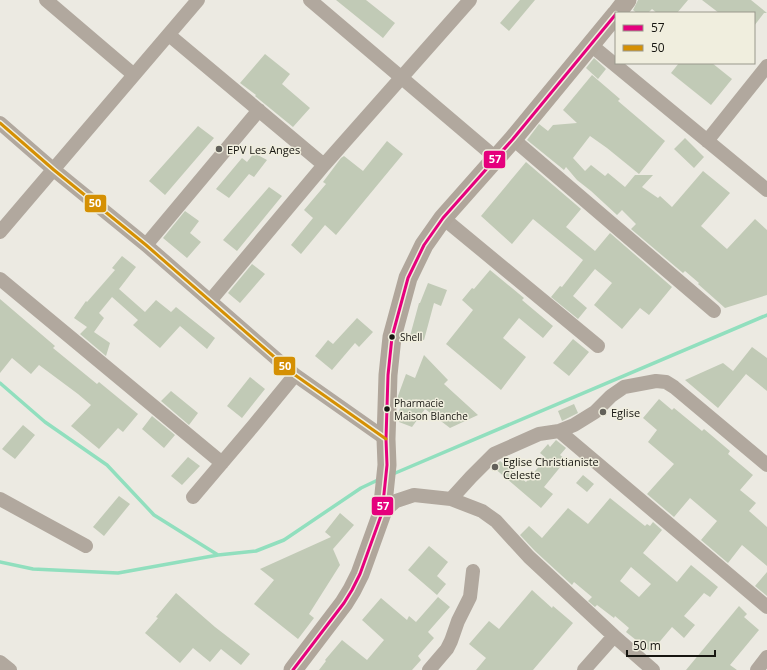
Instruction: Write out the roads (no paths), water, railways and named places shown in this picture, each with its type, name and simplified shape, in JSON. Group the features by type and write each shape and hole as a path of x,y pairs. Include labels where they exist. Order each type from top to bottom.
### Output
{"street":[{"path":"46,0 134,75"},
{"path":"0,232 198,0"},
{"path":"310,0 496,158"},
{"path":"210,301 324,165 470,0"},
{"path":"617,12 627,0"},
{"path":"293,670 344,603 352,590 365,560 382,513 386,486 388,375 392,336 408,278 424,244 443,218 513,139 615,14"},
{"path":"169,35 324,165"},
{"path":"591,45 767,190"},
{"path":"708,141 767,66"},
{"path":"146,245 259,110"},
{"path":"0,123 54,170 146,245 295,375 386,439"},
{"path":"513,139 714,311"},
{"path":"443,218 598,346"},
{"path":"0,279 222,463"},
{"path":"193,497 295,375"},
{"path":"451,499 494,454 539,434 559,431 574,425 590,416 616,392 624,387 656,381 666,382 674,387 767,465"},
{"path":"559,431 767,607"},
{"path":"382,513 396,501 414,495 451,499 482,511 496,521 529,558 653,670"},
{"path":"0,499 86,546"},
{"path":"429,670 447,649 451,641 458,621 470,597 473,571"},
{"path":"584,670 614,636"},
{"path":"757,670 767,657"},
{"path":"0,662 10,670"}],"waterway":[{"path":"393,474 767,315"},
{"path":"0,383 45,422 107,465 154,515 218,555 256,551 284,540 361,488 380,479"},
{"path":"0,562 33,569 118,573 218,555"}],"place":[{"name":"EPV Les Anges","path":"219,149"},
{"name":"Shell","path":"392,337"},
{"name":"Pharmacie Maison Blanche","path":"387,409"},
{"name":"Eglise","path":"603,412"},
{"name":"Eglise Christianiste Celeste","path":"495,467"}]}
